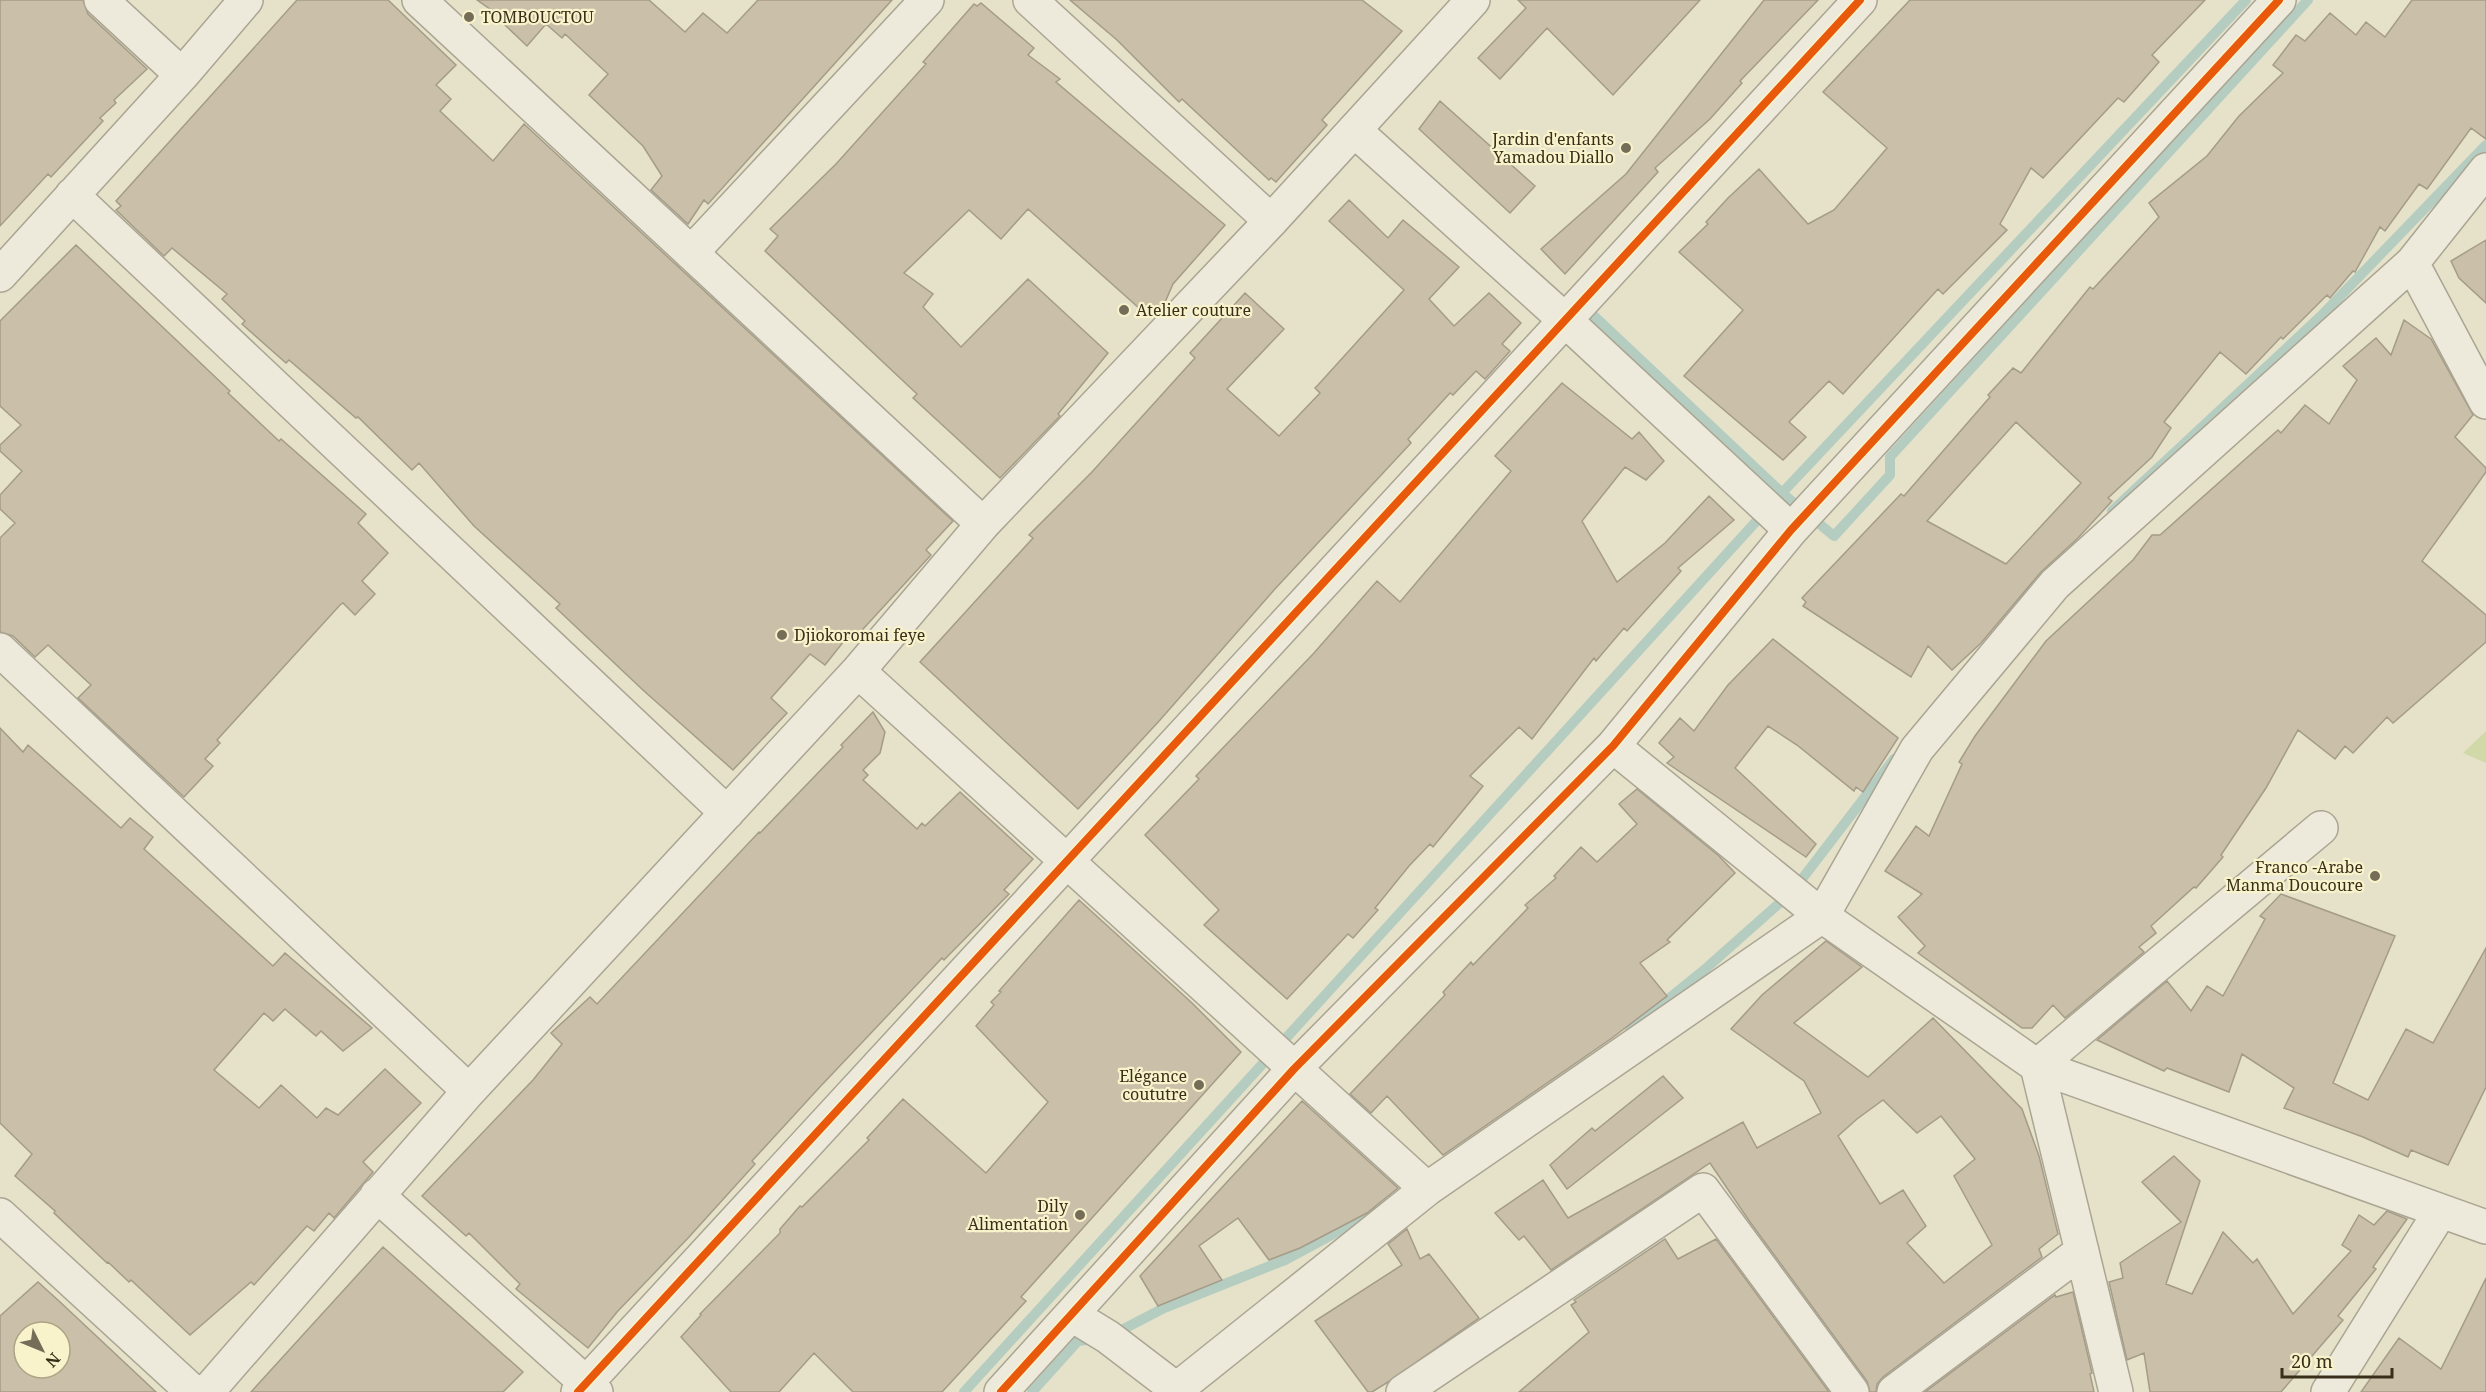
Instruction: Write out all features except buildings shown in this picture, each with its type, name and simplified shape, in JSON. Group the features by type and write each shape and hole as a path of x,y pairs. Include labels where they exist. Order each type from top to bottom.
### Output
{"street":[{"path":"101,0 182,75"},
{"path":"0,275 182,75 246,0"},
{"path":"418,0 983,524"},
{"path":"691,252 927,0"},
{"path":"1030,0 1271,221"},
{"path":"207,1392 469,1091 858,671 983,524 1271,221 1473,0"},
{"path":"377,1195 586,1389 1068,860 1860,0"},
{"path":"1000,1392 1072,1316 1294,1069 1613,746 1791,530 2278,0"},
{"path":"1354,130 1565,320 1791,530"},
{"path":"1072,1316 1108,1337 1178,1390 1427,1190 1822,916 1917,749 2055,584 2412,263 2486,170"},
{"path":"72,195 727,813"},
{"path":"2412,263 2486,402"},
{"path":"0,650 469,1091"},
{"path":"858,671 1068,860 1427,1190"},
{"path":"1613,746 1822,916 2037,1066 2486,1227"},
{"path":"2037,1066 2321,828"},
{"path":"2037,1066 2116,1392"},
{"path":"1403,1392 1703,1190 1852,1392"},
{"path":"2328,1392 2440,1212"},
{"path":"0,1215 193,1392"},
{"path":"1894,1392 2082,1251"}],"green space":[{"path":"2486,731 2486,763 2463,753"}],"waterway":[{"path":"964,1392 1782,493 2246,0"},
{"path":"1594,316 1782,493 1834,536 1890,475 1890,457 2308,0"},
{"path":"2112,511 2321,316 2486,145"},
{"path":"1630,1030 1703,971 1792,892 1894,759"},
{"path":"1114,1334 1164,1308 1285,1260 1376,1211"},
{"path":"1032,1392 1078,1341 1096,1339"}],"cycle path":[{"path":"578,1392 1860,0"},
{"path":"1001,1392 1294,1069 1613,746 1791,530 2279,0"}],"place":[{"name":"TOMBOUCTOU","path":"469,17"},
{"name":"Jardin d'enfants Yamadou Diallo","path":"1626,148"},
{"name":"Atelier couture","path":"1124,310"},
{"name":"Djiokoromai feye","path":"782,635"},
{"name":"Franco -Arabe Manma Doucoure","path":"2375,876"},
{"name":"Elégance coututre","path":"1199,1085"},
{"name":"Dily Alimentation","path":"1080,1215"}]}
